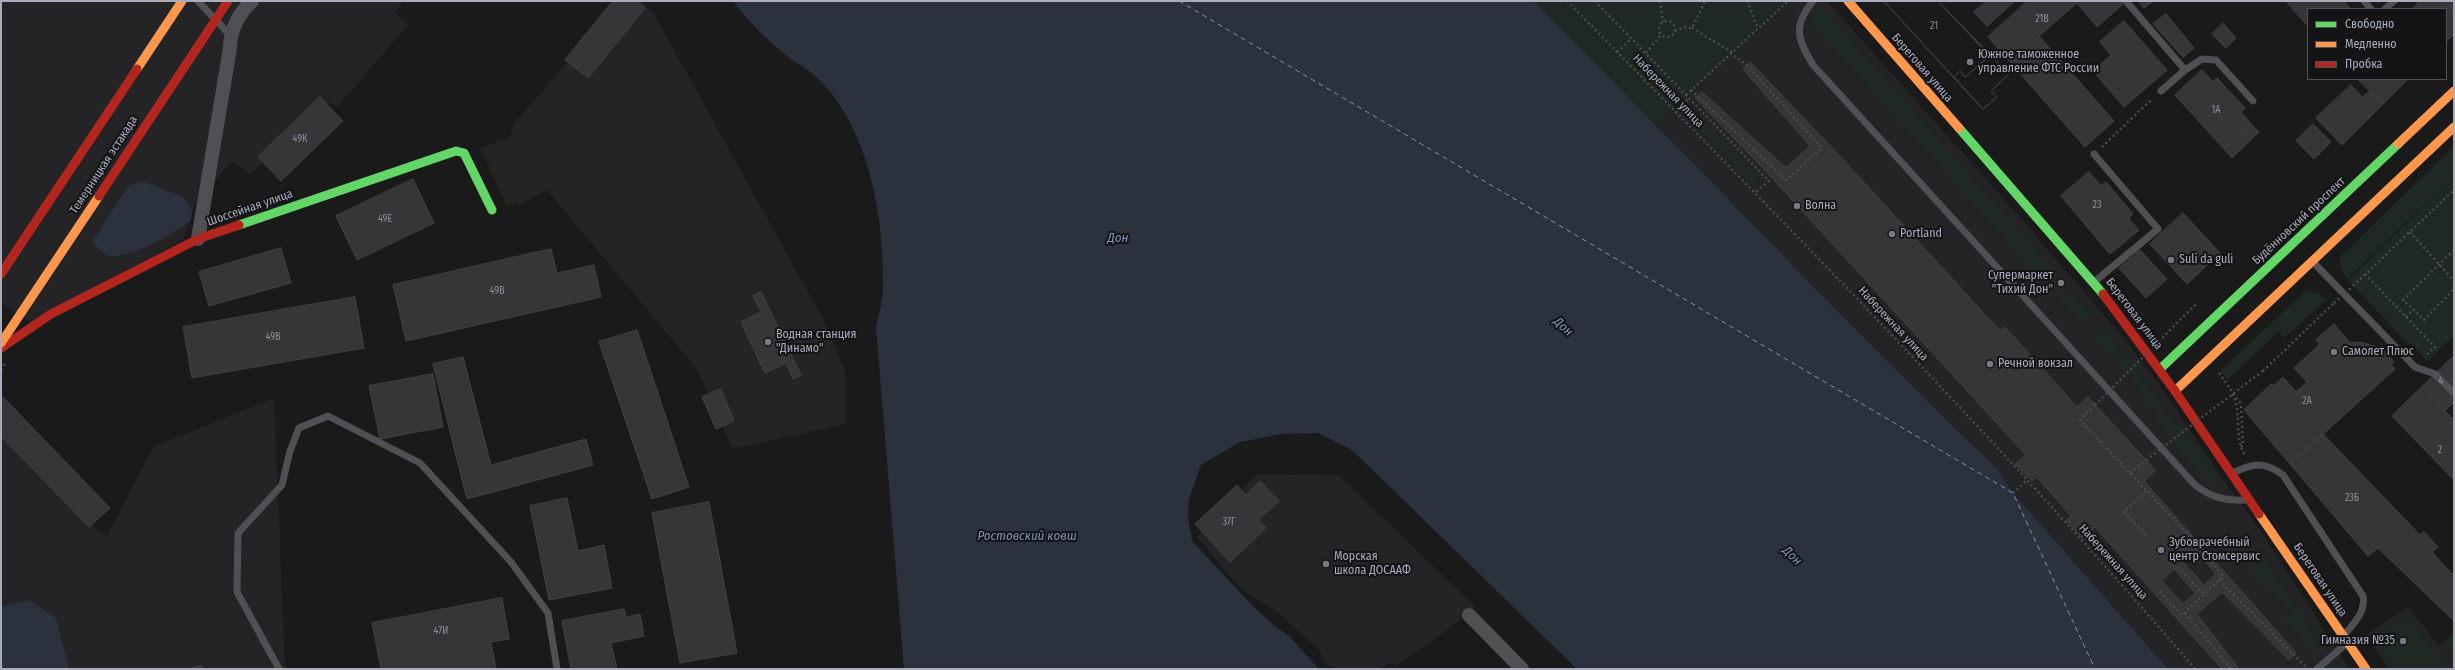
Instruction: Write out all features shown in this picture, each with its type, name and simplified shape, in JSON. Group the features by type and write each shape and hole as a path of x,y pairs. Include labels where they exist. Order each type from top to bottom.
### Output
{"main road":[{"path":"1,274 182,1"},
{"name":"Темерницкая эстакада","path":"1,343 228,1"},
{"name":"Береговая улица","path":"1848,1 2094,282 2160,369 2233,473 2366,669"},
{"name":"Будённовский проспект","path":"2160,369 2454,91"},
{"path":"2175,391 2311,260 2454,127"},
{"name":"Шоссейная улица","path":"1,348 51,314 198,239 456,151 464,153 492,210"}],"street":[{"path":"198,239 230,48 230,35 243,9 252,1"},
{"path":"1469,615 1522,669"}],"lane":[{"path":"198,1 230,35"},
{"path":"1813,1 1805,11 1798,30 1801,46 1813,65 2195,485 2209,496 2230,500 2251,500"},
{"path":"2126,1 2185,70"},
{"path":"2386,8 2394,1"},
{"path":"2161,91 2185,70 2202,59 2216,60 2253,101"},
{"path":"2094,154 2158,229 2094,282"},
{"path":"2311,260 2415,367 2435,374 2454,393"},
{"path":"279,669 238,592 238,533 282,485 290,451 299,428 328,416 420,463 511,562 548,613 557,669"},
{"path":"2233,473 2251,464 2263,465 2284,475 2363,596 2362,609 2345,639 2317,669"}],"path":[{"name":"Набережная улица","path":"1567,1 1754,193 1774,210 2027,480 2195,669"},
{"path":"1595,1 1769,181 1754,193"},
{"path":"1660,1 1663,22 1658,28 1660,35"},
{"path":"1692,28 1705,1"},
{"path":"1747,1 1758,29"},
{"path":"1686,95 1788,1"},
{"path":"1663,22 1670,22 1675,32"},
{"path":"1660,35 1667,38 1683,27 1692,28 1732,53 1747,65 1822,148 1786,180 1691,90"},
{"path":"1646,53 1660,35"},
{"path":"1617,52 1632,38"},
{"path":"1676,112 1689,98"},
{"path":"2094,154 2144,108"},
{"path":"2130,473 2263,371 2454,190"},
{"path":"2410,232 2454,281"},
{"path":"2454,250 2438,264 2403,300 2424,320 2454,289"},
{"path":"2365,274 2435,347 2415,367"},
{"path":"2157,589 2182,615 2223,576 2196,543 2080,420 2196,303"},
{"path":"2406,317 2413,310"},
{"path":"2221,368 2219,372 2222,378 2241,404 2243,446 2240,447 2237,404 2232,394"},
{"path":"2014,493 2027,480"},
{"path":"2146,491 2124,512 2146,534"},
{"path":"2178,566 2204,594"},
{"path":"2219,580 2293,656 2308,669"},
{"path":"2185,613 2231,669"}],"shaded area":[{"path":"1,1 404,1 395,12 408,25 338,106 324,102 250,175 232,161 195,204 183,240 30,322 1,303"},
{"path":"622,1 640,1 654,14 823,319 845,370 846,424 733,449 697,369 547,190 519,205 516,202 507,206 480,148 510,137 515,122"},
{"path":"1534,1 1786,1 1656,127"},
{"path":"1786,1 1827,1 2011,207 2122,336 2166,394 2221,477 2259,528 2342,658 2330,669 2168,669 2013,493 1997,469 1857,331 1656,127"},
{"path":"1820,5 2042,256 2040,257 2060,280 2053,286 2065,299 2072,294 2091,315 2079,322 1810,22 1810,14"},
{"path":"1691,106 1759,177 1751,184 1684,114"},
{"path":"2454,146 2454,176 2347,279 2340,267 2340,257"},
{"path":"2454,177 2454,335 2428,361 2410,343 2408,344 2348,280"},
{"path":"2306,290 2321,295 2327,299 2284,338 2278,332 2227,380 2220,371"},
{"path":"2103,330 2120,349 2111,357 2091,334"},
{"path":"2124,354 2177,426 2181,424 2218,478 2209,486 2154,419 2159,415 2116,362"},
{"path":"274,398 285,669 1,669 1,436 106,538 153,447"},
{"name":"Морская школа ДОСААФ","path":"1257,474 1338,475 1475,606 1458,622 1397,665 1388,663 1380,669 1340,669 1327,665 1319,650 1275,610 1243,591 1197,537 1238,507 1232,500"},
{"path":"2251,538 2321,647 2312,653 2284,621 2292,612 2232,549"},
{"name":"Гимназия №35","path":"2408,606 2439,646 2454,633 2454,669 2389,669 2366,635"},
{"name":"Гимназия №35","path":"2407,616 2447,669 2397,669 2375,640"},
{"path":"2454,633 2454,654 2444,643"},
{"path":"2342,658 2349,669 2330,669"}],"water":[{"name":"Дон","path":"733,1 1534,1 1857,331 1997,469 2013,493 2168,669 1577,669 1352,450 1318,433 1282,434 1240,442 1201,465 1189,499 1188,516 1192,541 1250,603 1272,624 1289,636 1319,669 904,669 876,327 881,306 883,258 876,200 869,171 860,143 847,117 832,94 813,74 788,57 766,37 745,16"},
{"path":"142,181 183,197 192,210 191,220 162,239 141,249 108,257 92,242 129,185"},
{"path":"29,600 56,618 69,669 1,669 1,607"}],"building":[{"path":"613,1 637,1 645,8 588,78 565,60"},
{"name":"Южное таможенное управление ФТС России","path":"1884,1 1938,1 1984,50 1981,53 1986,59 1965,77 1960,71 1954,77"},
{"name":"Южное таможенное управление ФТС России","path":"1884,1 1938,1 2009,74 1991,91 1997,97 1983,109"},
{"path":"1987,1 2015,1 1987,26 1974,12"},
{"path":"2028,1 2121,1 2123,4 2097,27 2077,3 2039,36 2017,11"},
{"path":"2139,1 2153,1 2144,8"},
{"path":"2286,1 2344,1 2350,8 2307,8 2307,25"},
{"path":"2420,1 2445,1 2454,10 2454,34 2447,41 2447,8 2413,8"},
{"path":"2445,1 2454,1 2454,10"},
{"path":"2017,11 2114,121 2085,147 1988,37"},
{"path":"2166,14 2194,48 2183,57 2153,24"},
{"path":"2124,21 2167,70 2124,107 2093,71 2111,55 2100,42"},
{"path":"2223,23 2236,38 2226,48 2212,34"},
{"path":"1986,49 2009,74 1991,91 1997,97 1983,109 1954,77 1960,71 1965,77 1986,59 1981,53"},
{"name":"Речной вокзал","path":"1750,62 1838,154 2000,331 2005,327 2077,407 2088,397 2155,471 2144,481 2296,653 2289,660 2222,592 2197,614 2239,669 2222,669 2095,527 2082,538 2066,520 2071,516 2037,477 2032,481 2015,464 2026,455 1762,167 1695,98 1702,92 1786,168 1810,146 1743,69","holes":["2196,550 2216,574 2204,585 2183,562","2174,569 2195,593 2183,604 2162,581"]},
{"path":"2202,70 2213,82 2217,78 2245,108 2241,112 2251,124 2224,149 2175,95"},
{"path":"2359,80 2407,80 2383,104"},
{"path":"2351,85 2363,98 2357,103 2370,117 2342,145 2316,118"},
{"path":"2370,91 2383,104 2370,117 2357,103"},
{"path":"320,97 343,121 281,181 258,157"},
{"path":"2251,124 2259,132 2232,158 2224,149"},
{"path":"2313,124 2331,142 2314,159 2296,141"},
{"path":"2089,172 2101,186 2106,182 2133,214 2128,218 2139,230 2110,254 2061,196"},
{"path":"413,179 434,223 357,260 336,216"},
{"path":"2183,213 2220,253 2187,284 2150,244"},
{"path":"281,248 291,283 209,306 199,272"},
{"path":"551,249 557,273 594,265 601,297 406,341 393,285"},
{"path":"2140,250 2167,279 2146,298 2119,268"},
{"name":"Водная станция \"Динамо\"","path":"761,292 801,375 793,379 786,363 765,373 741,322 761,312 753,296"},
{"path":"355,297 364,348 192,378 183,327"},
{"path":"2334,324 2350,343 2360,342 2383,349 2394,362 2391,364 2395,369 2290,464 2244,410 2271,384 2274,386 2283,377 2296,392 2307,382 2294,368 2320,344 2316,340"},
{"path":"637,330 689,487 652,499 599,342"},
{"path":"2454,356 2454,402 2445,411 2422,387"},
{"path":"463,357 491,465 586,439 593,465 467,499 433,364"},
{"path":"433,374 443,427 380,439 369,386"},
{"path":"2422,387 2454,420 2454,480 2392,416"},
{"path":"721,389 734,421 716,429 702,397"},
{"path":"3,397 110,508 89,527 1,436 1,399"},
{"path":"2323,434 2420,535 2424,532 2438,547 2432,552 2452,574 2454,573 2454,621 2378,548 2368,556 2290,464"},
{"path":"1260,481 1279,501 1258,520 1266,528 1230,562 1195,524 1237,485 1246,495"},
{"path":"567,498 578,551 604,545 612,588 549,600 530,506"},
{"path":"709,502 737,653 680,663 652,513"},
{"path":"502,598 509,639 491,642 496,669 381,669 372,623"},
{"path":"624,609 626,617 640,614 644,636 611,643 617,669 571,669 562,621"},
{"path":"202,666 203,669 188,669"}],"ferry route":[{"path":"1179,1 2013,493 2095,669"}],"traffic: fast":[{"path":"1959,128 2103,294"},
{"path":"2160,369 2398,144"},
{"path":"239,225 456,151 464,153 492,210"}],"traffic: slow":[{"path":"137,69 182,1"},
{"path":"1848,1 1959,128"},
{"path":"2398,144 2454,91"},
{"path":"2175,391 2454,127"},
{"path":"1,343 99,196"},
{"path":"2259,514 2366,669"}],"traffic: jam":[{"path":"99,196 228,1"},
{"path":"1,274 137,69"},
{"path":"1,348 51,314 198,239 239,225"},
{"path":"2103,294 2175,391 2259,514"}],"place":[{"name":"Южное таможенное управление ФТС России","path":"1970,62"},
{"name":"Волна","path":"1797,206"},
{"name":"Portland","path":"1892,234"},
{"name":"Suli da guli","path":"2171,260"},
{"name":"Супермаркет \"Тихий Дон\"","path":"2061,283"},
{"name":"Водная станция \"Динамо\"","path":"768,342"},
{"name":"Самолет Плюс","path":"2334,352"},
{"name":"Речной вокзал","path":"1990,364"},
{"name":"Зубоврачебный центр Стомсервис","path":"2161,550"},
{"name":"Морская школа ДОСААФ","path":"1326,564"},
{"name":"Гимназия №35","path":"2403,641"}],"water label":[{"name":"Ростовский ковш","path":"1027,536"}]}
